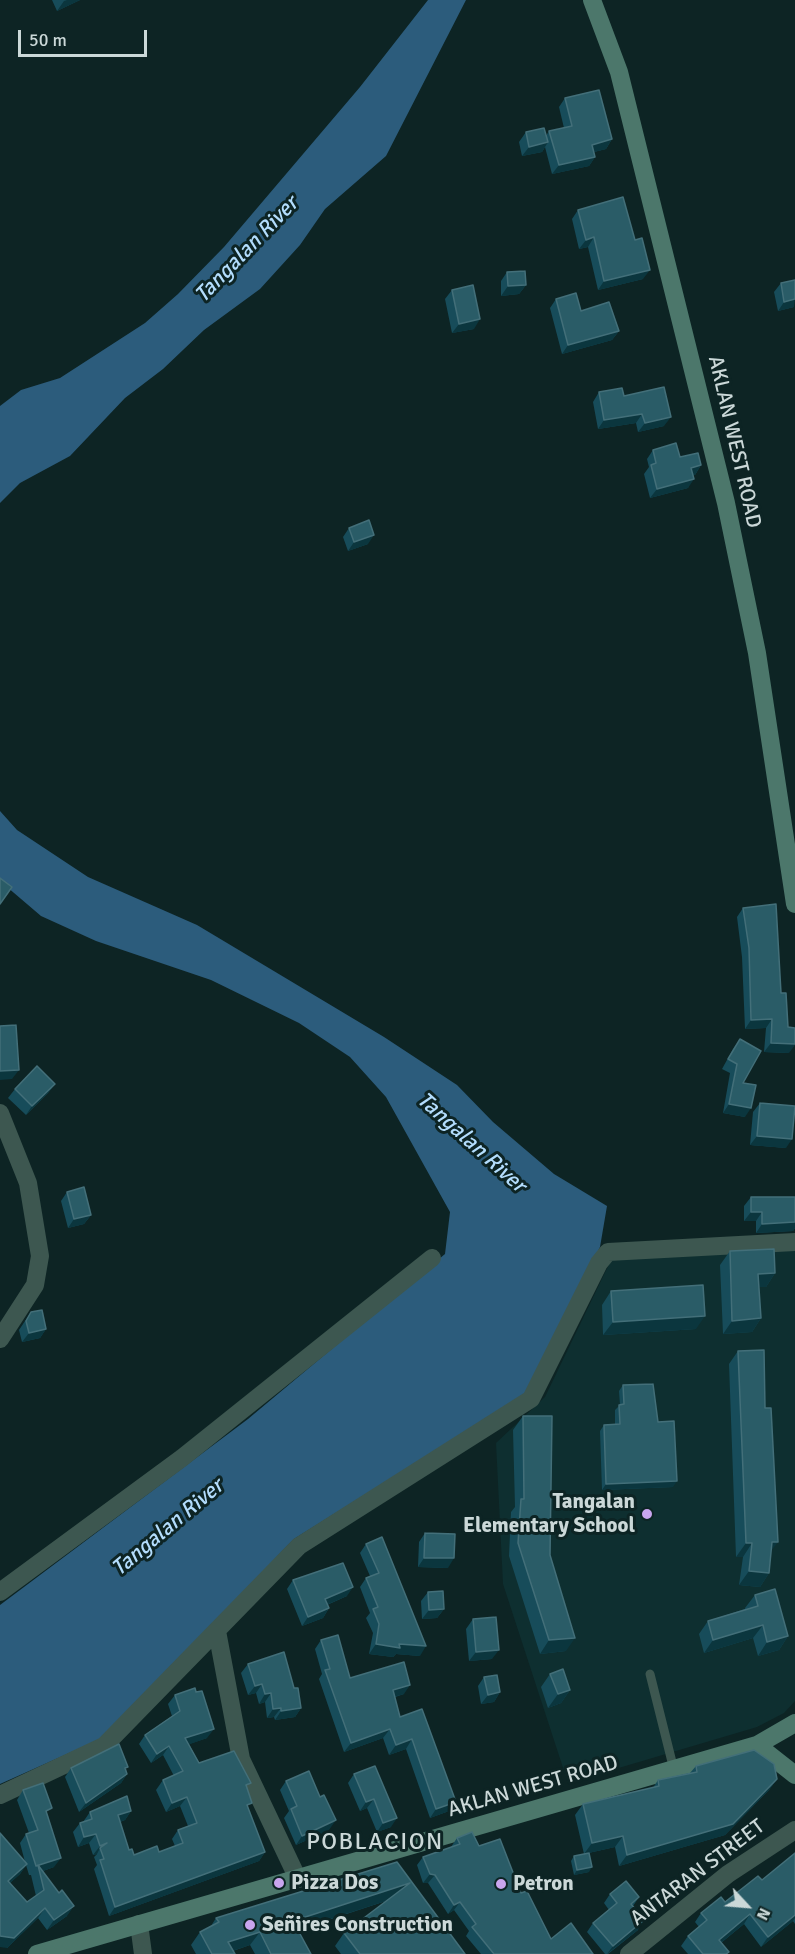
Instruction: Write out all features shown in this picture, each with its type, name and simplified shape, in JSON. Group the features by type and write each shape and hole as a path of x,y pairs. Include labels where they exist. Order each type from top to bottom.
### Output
{"main road":[{"name":"AKLAN WEST ROAD","path":"592,0 619,72 726,503 789,819 795,904"},
{"name":"AKLAN WEST ROAD","path":"37,1954 757,1745 795,1723"},
{"path":"757,1745 795,1775"}],"street":[{"path":"0,1113 28,1183 40,1256 35,1285 0,1339"},
{"path":"0,1795 104,1746 299,1546 531,1399 599,1263 608,1252 795,1242"},
{"path":"0,1592 182,1458 432,1258"},
{"path":"217,1631 241,1759 298,1879"},
{"name":"ANTARAN STREET","path":"629,1954 728,1874 795,1830"},
{"path":"386,1853 400,1872"},
{"path":"139,1924 143,1954"}],"lane":[{"path":"650,1674 674,1770"}],"shaded area":[{"name":"Tangalan Elementary School","path":"795,1250 795,1701 784,1713 757,1727 568,1783 503,1584 496,1443 545,1397 612,1258"}],"water":[{"name":"Tangalan River","path":"428,0 466,0 386,156 325,209 300,245 260,289 204,330 163,369 125,398 70,456 20,483 0,503 0,406 21,390 60,378 145,323 178,294 224,247 360,87"},
{"name":"Tangalan River","path":"0,811 17,830 88,877 197,925 384,1037 457,1085 493,1122 554,1174 607,1206 600,1247 543,1367 522,1397 294,1539 103,1738 0,1784 0,1605 248,1419 445,1254 450,1212 386,1097 350,1057 299,1023 211,980 96,941 41,916 0,881"}],"building":[{"path":"599,90 612,139 592,145 595,157 559,165 549,131 572,126 565,98"},
{"path":"544,128 548,142 529,147 526,132"},
{"path":"623,197 635,240 642,238 650,270 604,281 594,237 586,240 578,210"},
{"path":"525,271 526,285 508,286 507,272"},
{"path":"795,280 795,299 784,302 781,283"},
{"path":"473,285 480,319 459,324 452,290"},
{"path":"576,293 581,311 609,302 619,331 568,345 556,299"},
{"path":"664,387 671,417 645,423 642,414 604,420 599,392 622,388 624,396"},
{"path":"676,443 680,457 698,453 701,465 691,468 694,479 657,489 651,465 656,463 653,450"},
{"path":"369,520 374,535 354,542 349,528"},
{"path":"0,878 12,887 0,904"},
{"path":"776,904 781,993 786,993 788,1027 795,1028 795,1044 771,1043 772,1019 751,1020 749,948 743,908"},
{"path":"16,1025 19,1070 0,1071 0,1026"},
{"path":"740,1039 761,1051 743,1083 756,1085 751,1108 729,1104 737,1064 728,1059"},
{"path":"37,1066 55,1084 32,1106 15,1089"},
{"path":"760,1103 795,1106 792,1139 757,1136"},
{"path":"84,1187 91,1215 74,1219 67,1192"},
{"path":"751,1197 795,1197 795,1222 762,1224 762,1212 751,1212"},
{"path":"774,1249 775,1273 758,1274 761,1318 732,1321 730,1251"},
{"path":"703,1285 705,1316 613,1322 611,1291"},
{"path":"42,1310 46,1329 29,1333 26,1321 31,1312"},
{"path":"764,1350 765,1408 771,1408 778,1542 772,1542 769,1573 749,1571 752,1543 746,1543 738,1351"},
{"path":"653,1384 658,1422 674,1421 677,1481 606,1484 604,1425 620,1424 619,1405 624,1404 623,1385"},
{"path":"523,1416 552,1416 550,1555 575,1638 549,1640 518,1543 521,1499 524,1499"},
{"path":"425,1533 455,1534 454,1558 424,1558"},
{"path":"382,1537 426,1646 399,1644 400,1648 376,1644 379,1624 373,1609 378,1607 366,1578 379,1573 366,1544"},
{"path":"343,1563 353,1587 325,1599 329,1608 308,1617 293,1580"},
{"path":"775,1589 788,1636 767,1642 763,1625 713,1640 708,1621 758,1606 755,1595"},
{"path":"443,1591 444,1609 429,1610 428,1592"},
{"path":"496,1617 499,1650 476,1652 473,1619"},
{"path":"338,1635 350,1678 404,1662 410,1685 393,1690 400,1717 422,1709 456,1802 436,1809 412,1739 396,1745 390,1729 351,1743 325,1670 330,1669 321,1640"},
{"path":"284,1652 294,1688 298,1688 301,1708 281,1711 281,1708 273,1709 271,1693 265,1694 262,1684 255,1686 248,1664"},
{"path":"563,1669 570,1690 558,1694 550,1674"},
{"path":"497,1675 500,1692 488,1695 484,1677"},
{"path":"195,1688 196,1692 202,1691 214,1729 185,1738 199,1763 234,1751 251,1783 246,1785 252,1803 247,1805 265,1852 115,1907 100,1860 104,1859 100,1848 107,1843 100,1846 96,1834 84,1837 80,1823 92,1819 90,1812 127,1796 131,1811 118,1815 129,1850 132,1849 134,1855 157,1846 159,1852 183,1843 178,1830 197,1823 187,1797 172,1803 163,1780 183,1771 169,1746 157,1754 145,1735 180,1711 175,1695"},
{"path":"119,1744 128,1767 125,1768 127,1774 86,1803 71,1768"},
{"path":"754,1750 774,1764 777,1779 733,1824 627,1855 623,1836 592,1843 583,1804 659,1786 658,1780 697,1772 696,1766"},
{"path":"375,1766 397,1818 383,1823 374,1799 366,1802 354,1774"},
{"path":"309,1771 320,1797 324,1795 336,1820 302,1836 291,1809 297,1806 286,1781"},
{"path":"43,1783 52,1808 46,1811 61,1858 36,1866 26,1834 38,1830 23,1790"},
{"path":"472,1832 479,1846 500,1839 521,1893 527,1891 551,1939 571,1923 593,1954 494,1954 472,1927 476,1924 460,1902 454,1905 435,1875 430,1874 423,1857 460,1844 457,1838"},
{"path":"0,1833 27,1864 8,1881 27,1902 44,1890 38,1865 59,1893 62,1890 74,1906 54,1920 45,1908 14,1938 0,1936"},
{"path":"589,1853 592,1867 577,1870 574,1856"},
{"path":"795,1853 795,1915 768,1937 750,1914 719,1940 729,1952 703,1954 688,1936 707,1920 701,1913 721,1897 725,1902 758,1876 762,1880"},
{"path":"397,1862 465,1954 360,1954 344,1933 410,1883 293,1921 311,1954 271,1954 260,1932 228,1942 235,1954 212,1954 200,1932 219,1922 216,1918"},
{"path":"626,1881 639,1897 631,1904 644,1920 613,1946 593,1923 617,1903 610,1894"}],"place":[{"name":"Tangalan Elementary School","path":"647,1514"},
{"name":"Pizza Dos","path":"279,1883"},
{"name":"Petron","path":"501,1884"},
{"name":"Señires Construction","path":"250,1925"}],"district":[{"name":"POBLACION","path":"375,1843"}]}
